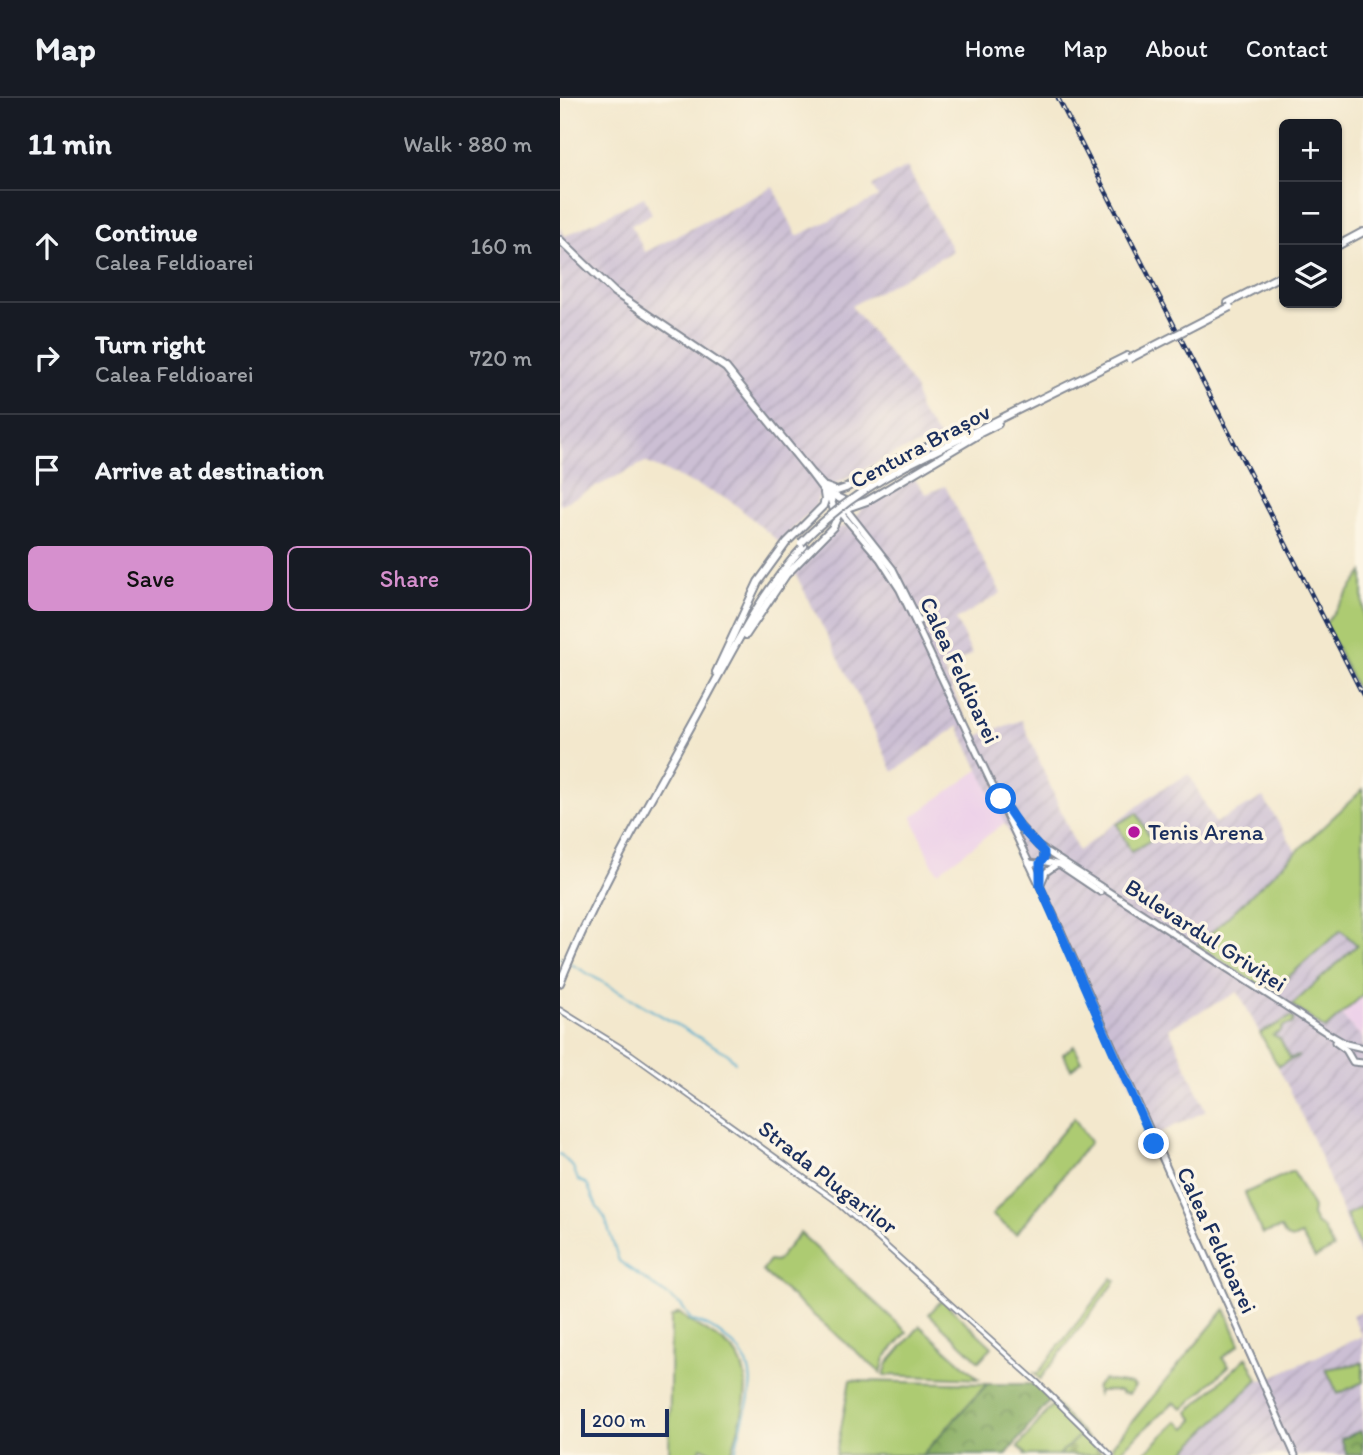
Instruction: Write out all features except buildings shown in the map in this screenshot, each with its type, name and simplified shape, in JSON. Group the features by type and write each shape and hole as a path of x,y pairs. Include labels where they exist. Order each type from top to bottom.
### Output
{"highway":[{"path":"1342,246 1363,235"},
{"name":"Calea Feldioarei","path":"560,240 621,297 726,368 839,507"},
{"name":"Centura Brașov","path":"560,983 611,874 757,600 778,570 833,513 858,494 908,467 1279,279"},
{"path":"718,674 758,582 787,542 818,512 825,500 823,488 837,491 887,464 988,426"},
{"path":"818,512 867,501 988,426"},
{"path":"718,674 786,575 832,527 850,486"},
{"name":"Centura Brașov","path":"560,973 624,841 718,674"}],"main road":[{"path":"832,527 852,521 856,509 867,501"},
{"name":"Calea Feldioarei","path":"839,507 897,577 1001,799 1044,855 1040,886"},
{"name":"Calea Feldioarei","path":"852,521 900,590 1040,886 1295,1455"},
{"path":"1025,855 1030,847 1039,847"},
{"name":"Bulevardul Griviței","path":"1039,847 1343,1047 1353,1062 1362,1062"},
{"path":"1029,863 1041,862"},
{"name":"Bulevardul Griviței","path":"1041,862 1063,864 1327,1033 1346,1044 1363,1048"},
{"path":"1040,886 1051,867 1063,864"},
{"path":"1349,1055 1351,1048 1355,1046"}],"street":[{"name":"Strada Plugarilor","path":"560,1010 631,1054 835,1200 1054,1398 1111,1455"}],"shaded area":[{"path":"907,167 953,251 851,306 907,376 916,391 919,410 940,438 895,453 832,486 818,497 816,506 779,542 730,500 645,462 560,505 560,228 565,236 644,197 652,214 631,225 645,252 773,187 797,236 878,197 872,186"},
{"path":"913,477 926,494 945,486 1001,593 956,620 972,654 943,669 974,737 1022,720 1078,851 1158,791 1189,774 1215,823 1263,797 1297,853 1274,874 1338,932 1340,930 1358,945 1325,1028 1341,1015 1363,1039 1363,1265 1293,1096 1238,992 1169,1028 1206,1111 1155,1135 958,726 893,772 864,708 795,573 834,530 857,523 856,516 862,508"},
{"path":"980,769 1006,822 938,872 912,817"},
{"path":"1363,995 1363,1039 1341,1015"},
{"path":"1363,1310 1363,1455 1183,1455 1257,1380 1267,1379 1362,1336 1352,1315"}],"green space":[{"path":"1363,572 1363,702 1325,624"},
{"path":"1363,789 1363,995 1325,1029 1292,1005 1357,945 1341,930 1270,993 1198,945"},
{"name":"Tenis Arena","path":"1137,813 1151,840 1131,852 1117,824"},
{"path":"1291,1017 1294,1019 1292,1024 1283,1026 1281,1031 1273,1035 1280,1039 1290,1058 1299,1056 1278,1066 1260,1033"},
{"path":"1074,1046 1082,1061 1071,1069 1063,1054"},
{"path":"1074,1118 1090,1142 1016,1234 992,1215"},
{"path":"1293,1171 1313,1208 1312,1215 1316,1223 1323,1228 1333,1248 1315,1258 1301,1235 1292,1239 1286,1237 1281,1228 1262,1234 1245,1193"},
{"path":"1363,1206 1363,1256 1346,1215"},
{"path":"800,1233 907,1332 885,1358 881,1373 762,1271 769,1261 776,1262"},
{"path":"1112,1278 1116,1281 1040,1379 1034,1373 1038,1373"},
{"path":"942,1300 992,1347 979,1361 929,1314"},
{"path":"1225,1309 1240,1344 1222,1358 1229,1366 1183,1409 1174,1402 1116,1455 1112,1446"},
{"path":"679,1313 729,1347 744,1371 745,1398 731,1455 719,1455 701,1447 698,1455 669,1455 671,1317"},
{"path":"920,1326 979,1379 884,1375 888,1363"},
{"path":"1247,1357 1258,1379 1181,1455 1142,1455 1178,1421 1186,1428 1194,1420 1188,1412"},
{"path":"1363,1363 1363,1382 1338,1394 1326,1369"},
{"path":"850,1380 987,1384 922,1455 836,1455"},
{"path":"1103,1380 1135,1386 1129,1394 1121,1391 1099,1391 1098,1394 1096,1387"},
{"path":"987,1384 1034,1384 1051,1399 1006,1455 922,1455"},
{"path":"1054,1403 1082,1433 1059,1455 1024,1455 1018,1447"},
{"path":"1360,1431 1363,1435 1363,1455 1347,1455 1341,1439"},
{"path":"1082,1433 1104,1455 1059,1455"}],"waterway":[{"path":"571,964 728,1054 735,1062"},
{"path":"560,1154 573,1167 578,1180 587,1184 605,1218 619,1261 681,1305 692,1321 712,1329 742,1355 749,1368 751,1382 735,1455"}],"railway":[{"path":"1058,98 1363,695"}],"place":[{"name":"Tenis Arena","path":"1134,832"}],"route":[{"path":"1001,799 1020,827 1044,852 1040,863 1040,886 1154,1144"}]}
